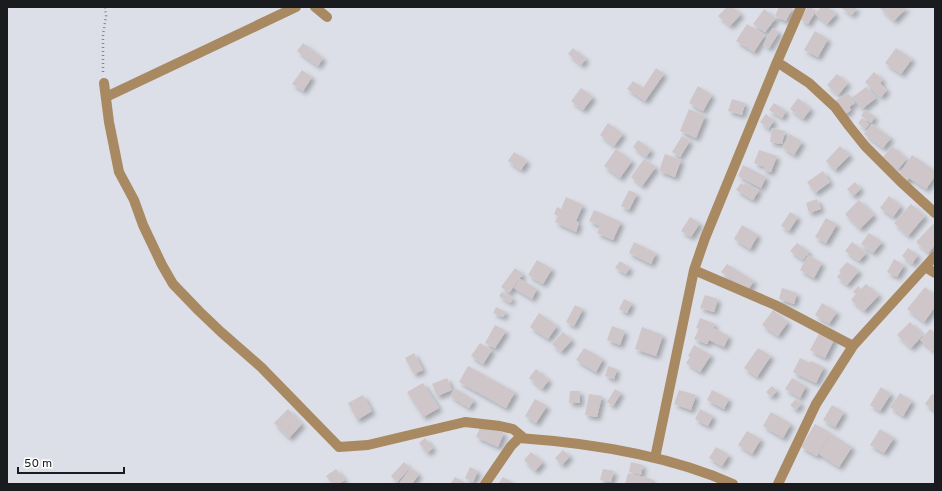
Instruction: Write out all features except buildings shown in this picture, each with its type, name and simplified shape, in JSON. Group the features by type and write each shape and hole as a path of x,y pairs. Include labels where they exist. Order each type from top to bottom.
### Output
{"street":[{"path":"106,97 296,7"},
{"path":"315,7 327,17"},
{"path":"655,458 694,270 705,238 801,7"},
{"path":"777,62 808,83 835,107 866,146 901,182 935,213"},
{"path":"104,83 109,122 119,172 134,200 143,225 162,265 174,284 215,327 261,367 339,447 368,444 465,422 513,429 524,438"},
{"path":"778,484 816,404 853,346 935,256"},
{"path":"925,266 935,273"},
{"path":"694,270 775,305 853,346"},
{"path":"485,484 511,446 519,438 596,446 655,458 713,475 734,484"}],"path":[{"path":"104,83 103,36 106,16 105,7"}]}
